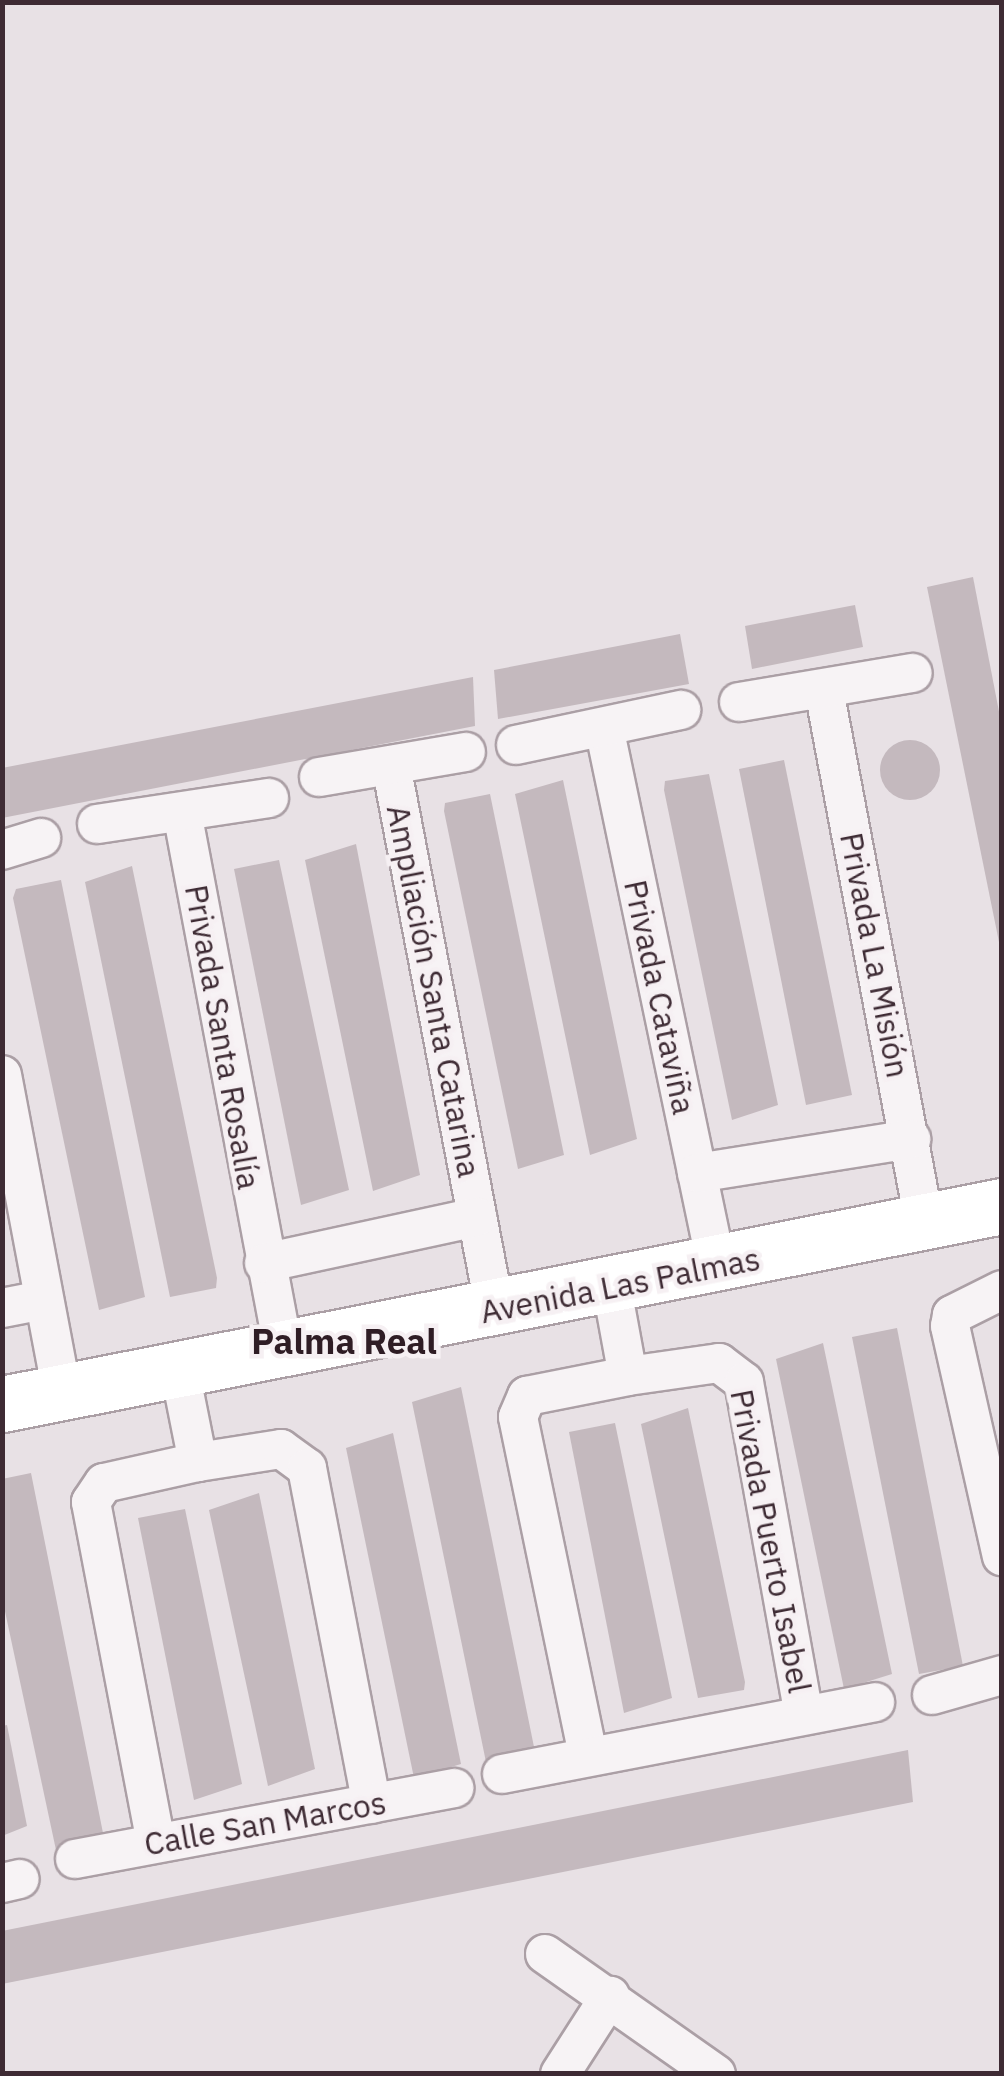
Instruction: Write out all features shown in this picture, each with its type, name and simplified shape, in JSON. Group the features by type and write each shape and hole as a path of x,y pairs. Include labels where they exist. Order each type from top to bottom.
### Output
{"main road":[{"name":"Avenida Las Palmas","path":"2,1404 717,1268 1002,1206"}],"street":[{"path":"740,702 914,673"},
{"name":"Privada La Misión","path":"824,690 924,1221"},
{"path":"516,744 682,710"},
{"name":"Privada Cataviña","path":"604,727 717,1268"},
{"path":"319,777 466,752"},
{"name":"Ampliación Santa Catarina","path":"392,765 494,1310"},
{"path":"97,824 268,798"},
{"name":"Privada Santa Rosalía","path":"182,812 284,1353"},
{"path":"2,850 41,838"},
{"path":"2,1075 62,1394"},
{"path":"697,1173 911,1140"},
{"path":"264,1263 477,1217"},
{"path":"588,1755 520,1404 628,1376 612,1288"},
{"path":"1002,1290 952,1315 1002,1556"},
{"path":"2,1308 43,1300"},
{"name":"Privada Puerto Isabel","path":"628,1376 735,1368 804,1715"},
{"path":"180,1372 198,1462"},
{"path":"156,1842 94,1489 198,1462 280,1449 296,1455 307,1468 372,1804"},
{"path":"932,1695 1002,1675"},
{"path":"502,1774 875,1702"},
{"name":"Calle San Marcos","path":"75,1859 454,1788"},
{"path":"545,1954 716,2074"},
{"path":"560,2074 610,1996"}],"building":[{"path":"973,577 1001,722 1000,947 927,587"},
{"path":"855,605 863,647 752,669 745,626"},
{"path":"680,634 689,684 498,719 494,670"},
{"path":"473,677 475,726 2,818 2,768"},
{"path":"910,740 931,749 940,770 931,791 910,800 889,791 880,770 889,749"},
{"path":"784,760 852,1095 806,1105 739,769"},
{"path":"709,774 778,1105 732,1120 664,790 665,781"},
{"path":"563,780 637,1139 590,1155 515,794"},
{"path":"490,794 564,1155 518,1169 444,811 445,803"},
{"path":"356,844 420,1175 373,1191 305,860"},
{"path":"279,860 349,1190 301,1205 234,869"},
{"path":"132,866 217,1278 216,1288 170,1297 85,882"},
{"path":"61,880 145,1297 99,1310 13,898 16,889"},
{"path":"897,1328 963,1666 919,1674 852,1337"},
{"path":"823,1343 892,1674 844,1689 776,1359"},
{"path":"461,1387 534,1747 486,1762 412,1402"},
{"path":"688,1408 745,1682 744,1690 698,1698 641,1424"},
{"path":"615,1423 672,1698 624,1713 569,1432"},
{"path":"393,1433 461,1764 414,1778 346,1448"},
{"path":"31,1473 103,1833 103,1843 56,1850 3,1602 2,1479"},
{"path":"259,1493 315,1769 268,1786 209,1510"},
{"path":"185,1509 242,1784 194,1800 138,1518"},
{"path":"7,1725 27,1826 2,1836 2,1726"},
{"path":"908,1750 913,1802 2,1984 2,1931"}],"district":[{"name":"Palma Real","path":"344,1341"}]}
